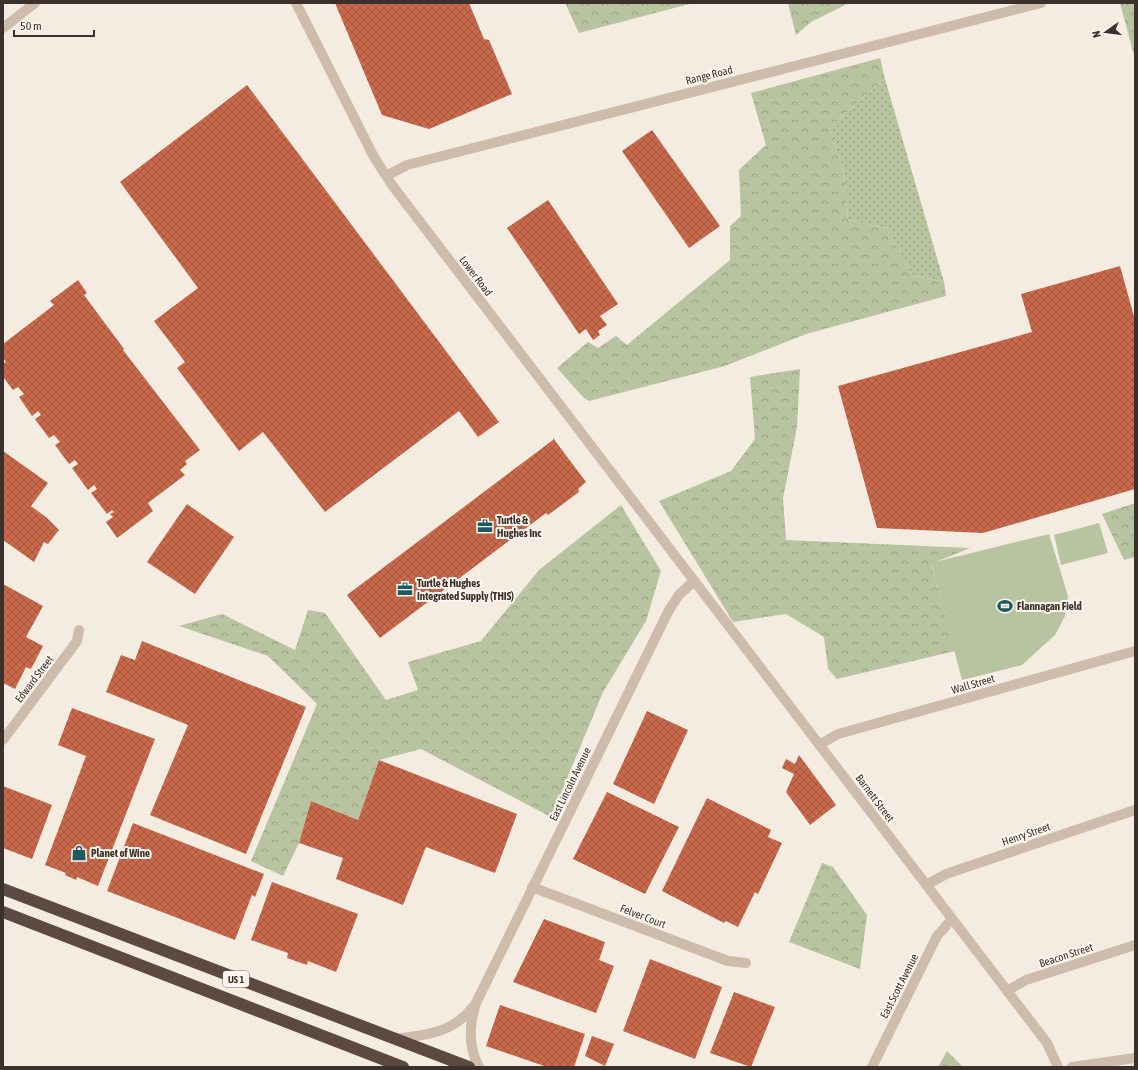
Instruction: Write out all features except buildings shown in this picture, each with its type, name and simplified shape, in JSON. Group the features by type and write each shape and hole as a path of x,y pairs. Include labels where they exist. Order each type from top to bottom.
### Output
{"highway":[{"name":"US 1","path":"3,889 468,1067"},
{"name":"US 1","path":"3,912 403,1067"}],"street":[{"path":"3,28 35,3"},
{"name":"Lower Road","path":"296,3 374,157 386,176 667,546"},
{"name":"Range Road","path":"386,176 407,165 1041,3"},
{"name":"Barnett Street","path":"667,546 1047,1043 1058,1067"},
{"name":"East Lincoln Avenue","path":"480,1067 474,1058 471,1038 471,1020 476,1003 670,610 679,595 694,581"},
{"name":"Edward Street","path":"3,740 77,642 79,630"},
{"name":"Wall Street","path":"819,745 838,734 1134,655"},
{"name":"Henry Street","path":"926,885 946,874 1135,810"},
{"name":"Felver Court","path":"532,887 728,961 746,963"},
{"name":"East Scott Avenue","path":"872,1067 937,936 952,919"},
{"name":"Beacon Street","path":"1007,991 1026,980 1135,944"},
{"name":"East Lincoln Avenue","path":"393,1039 438,1033 458,1023 476,1003"},
{"path":"1072,1067 1135,1058"}],"green space":[{"path":"565,3 693,3 579,33"},
{"path":"788,3 849,3 811,22 796,35"},
{"path":"1120,3 1135,3 1135,59"},
{"path":"880,58 885,79 829,127 844,173 848,220 887,228 912,275 944,282 946,296 806,334 725,366 589,401 583,397 557,368 588,342 598,348 616,336 627,345 730,260 730,226 741,216 739,170 766,145 751,93"},
{"path":"885,79 944,282 912,275 887,228 848,220 844,173 829,127"},
{"path":"800,369 797,427 783,498 786,540 970,548 931,564 955,651 837,679 828,669 824,637 786,614 733,622 659,501 731,471 755,439 750,377"},
{"path":"1135,503 1135,557 1124,560 1102,514"},
{"path":"621,505 661,571 646,621 603,692 551,817 421,749 379,760 358,820 311,801 299,843 283,876 251,861 317,704 268,656 179,626 222,614 295,650 308,610 325,613 386,700 418,690 408,662 481,641 539,570"},
{"path":"1099,523 1108,553 1061,565 1054,535"},
{"name":"Flannagan Field","path":"1049,534 1068,596 1065,616 1055,635 1022,665 962,680 931,563"},
{"path":"822,863 833,867 867,915 860,969 789,942"},
{"path":"947,1051 963,1067 938,1067"}],"place":[{"name":"Turtle & Hughes Inc","path":"485,526"},
{"name":"Turtle & Hughes Integrated Supply (THIS)","path":"405,589"},
{"name":"Flannagan Field","path":"1005,606"},
{"name":"Planet of Wine","path":"79,853"}]}
